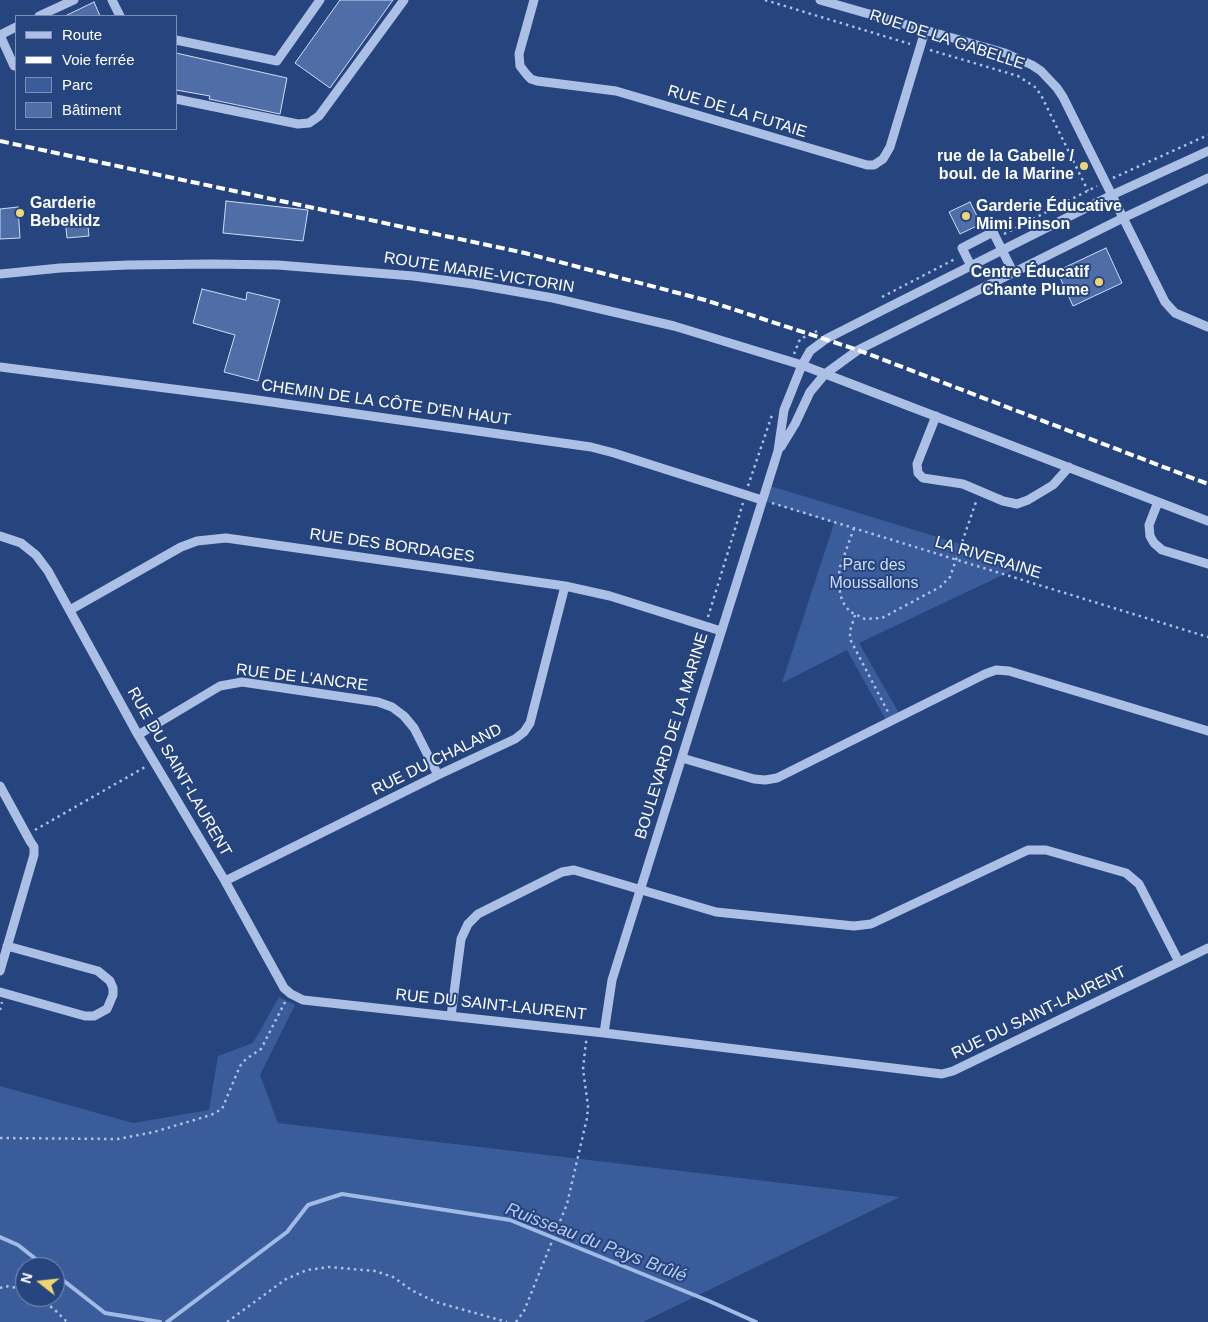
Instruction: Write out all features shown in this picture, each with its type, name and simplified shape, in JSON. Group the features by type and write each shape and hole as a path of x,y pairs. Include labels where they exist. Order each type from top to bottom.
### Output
{"street":[{"path":"41,15 74,0"},
{"path":"112,0 120,15"},
{"path":"178,40 277,61 320,0"},
{"path":"178,99 298,124 309,123 319,116 404,0"},
{"name":"RUE DE LA FUTAIE","path":"534,0 519,54 520,66 531,79 616,91 861,164 874,165 888,153 925,31"},
{"name":"RUE DE LA GABELLE","path":"820,0 1005,53 1041,71 1063,97 1165,302 1175,313 1208,327"},
{"path":"15,28 0,35 15,66"},
{"name":"BOULEVARD DE LA MARINE","path":"604,1033 612,980 778,451 784,410 802,365 810,351 826,339 1002,250 1208,151"},
{"name":"BOULEVARD DE LA MARINE","path":"778,451 810,392 825,374 858,350 1013,272 1208,178"},
{"path":"971,266 962,248 993,232 1013,272"},
{"name":"ROUTE MARIE-VICTORIN","path":"0,274 82,267 211,264 287,266 413,276 473,284 591,306 690,331 802,365 1208,521"},
{"name":"CHEMIN DE LA CÔTE D'EN HAUT","path":"0,367 236,397 591,447 614,452 762,500"},
{"path":"936,416 917,464 918,473 924,478 963,484 1003,501 1017,504 1028,500 1053,485 1069,467"},
{"path":"1158,502 1149,525 1150,536 1154,543 1162,550 1208,564"},
{"name":"RUE DU SAINT-LAURENT","path":"0,536 21,543 36,555 48,571 138,734 225,881 284,988 303,1000 604,1033 942,1074 953,1071 1208,948"},
{"name":"RUE DES BORDAGES","path":"70,610 180,547 197,541 226,538 565,586 610,596 721,631"},
{"name":"RUE DU CHALAND","path":"225,881 438,775 515,739 524,732 530,723 565,586"},
{"path":"682,758 754,779 777,778 996,670 1009,671 1208,731"},
{"name":"RUE DE L'ANCRE","path":"138,734 220,686 242,682 378,702 392,707 404,716 414,728 438,775"},
{"path":"0,786 34,847 32,863 0,971"},
{"path":"451,1016 461,939 468,924 478,914 568,870 579,870 716,912 854,926 870,924 1028,850 1046,850 1126,873 1139,884 1179,962"},
{"path":"0,992 85,1016 94,1016 107,1008 113,995 110,980 98,972 7,946"}],"path":[{"name":"RUE DE LA GABELLE","path":"765,0 1018,76 1035,87 1041,95 1088,191"},
{"path":"854,528 840,568 838,582 842,601 850,612 865,619 882,618 940,588 950,577 980,491"},
{"path":"706,626 746,495"},
{"name":"LA RIVERAINE","path":"762,500 1208,637"},
{"path":"855,614 850,631 850,640 892,720"},
{"path":"27,835 155,762"},
{"path":"0,1138 118,1139 154,1132 211,1116 222,1108 240,1066 246,1059 262,1049 282,1007 291,994"},
{"path":"516,1322 524,1311 567,1204 587,1118 588,1106 583,1068 586,1042 604,1033"},
{"path":"227,1322 286,1279 307,1270 329,1267 376,1271 393,1277 413,1291 436,1302 506,1322"},
{"path":"0,1288 5,1286 15,1288"},
{"path":"51,1307 68,1322"}],"green space":[{"name":"Parc des Moussallons","path":"767,485 1026,564 859,643 900,715 887,722 847,650 782,683 834,523 762,500"},
{"path":"279,997 295,1005 260,1075 278,1123 900,1197 643,1322 0,1322 0,1086 133,1123 209,1110 218,1056 253,1043"}],"building":[{"path":"340,0 393,0 330,88 295,63"},
{"path":"94,2 100,15 67,15"},
{"path":"178,53 287,78 280,114 209,99 210,96 178,90"},
{"path":"226,201 308,210 303,241 223,233"},
{"path":"970,202 981,224 960,234 949,212"},
{"path":"18,207 20,238 0,239 0,209"},
{"path":"87,216 89,236 67,238 65,218"},
{"path":"1106,248 1122,283 1073,306 1057,271"},
{"path":"202,289 246,300 247,292 280,300 258,381 224,372 235,335 193,323"}],"waterway":[{"name":"Ruisseau du Pays Brûlé","path":"167,1322 287,1232 308,1205 342,1194 510,1220 756,1322"},
{"name":"Ruisseau du Pays Brûlé","path":"0,1237 18,1245 33,1257"},
{"name":"Ruisseau du Pays Brûlé","path":"65,1282 105,1313 160,1322"}],"railway":[{"path":"0,141 525,253 705,300 858,350 1208,484"}],"place":[{"name":"rue de la Gabelle / boul. de la Marine","path":"1084,166"},
{"name":"Garderie Bebekidz","path":"20,213"},
{"name":"Garderie Éducative Mimi Pinson","path":"966,216"},
{"name":"Centre Éducatif Chante Plume","path":"1099,282"}]}
